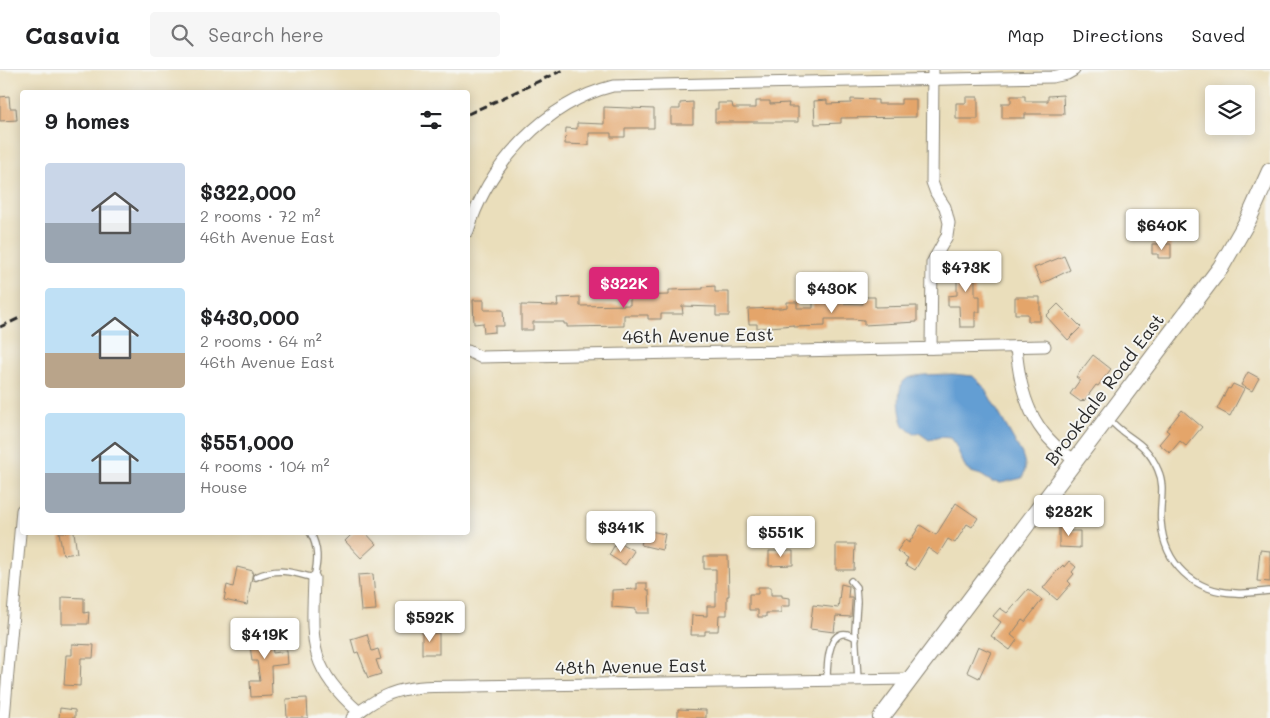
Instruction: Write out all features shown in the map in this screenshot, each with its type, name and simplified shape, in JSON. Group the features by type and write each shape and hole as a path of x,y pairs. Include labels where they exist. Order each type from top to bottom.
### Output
{"main road":[{"name":"Brookdale Road East","path":"881,718 1108,418 1151,357 1221,267 1248,220 1270,171"}],"street":[{"path":"470,225 492,178 524,139 564,107 597,90 613,86 933,75 1052,76 1067,74 1074,70"},
{"path":"931,348 932,263 947,236 949,223 946,207 936,193 932,182 933,75"},
{"name":"46th Avenue East","path":"470,352 480,357 1045,346"},
{"path":"1016,348 1018,370 1024,397 1037,426 1054,446 1075,460"},
{"path":"4,718 20,533"},
{"path":"314,578 313,626 316,652 321,668 355,715"},
{"name":"48th Avenue East","path":"355,715 376,700 390,693 411,688 909,679"}],"lane":[{"path":"1108,418 1118,430 1135,439 1145,448 1160,472 1163,488 1160,504 1161,522 1165,546 1174,563 1184,574 1200,585 1217,591 1236,593 1270,592"},
{"path":"256,577 269,571 276,571 290,572 314,578 318,562 312,535"},
{"path":"851,581 856,587 858,680"},
{"path":"827,680 828,652 834,640 838,635 844,634 850,634 856,638"}],"water":[{"path":"952,374 973,376 984,387 1022,454 1025,472 1022,478 1001,483 992,482 966,469 955,444 950,438 940,437 929,440 919,433 913,433 904,425 899,395 905,380 921,375"}],"building":[{"path":"1063,95 1064,114 1025,114 1025,118 1002,118 1002,103 1011,103 1011,96 1025,96 1025,101 1048,101 1048,96"},
{"path":"9,96 10,108 16,108 17,120 0,121 0,97"},
{"path":"966,97 978,97 978,119 956,119 956,103 966,103"},
{"path":"851,99 878,100 878,104 901,104 901,99 916,99 916,117 841,118 841,123 815,124 814,101 827,100 827,104 851,103"},
{"path":"756,101 770,101 770,104 789,103 788,107 798,107 798,122 715,122 715,109 718,109 718,103 732,103 733,108 756,108"},
{"path":"693,102 693,124 671,124 671,109 680,109 680,103"},
{"path":"604,107 654,109 654,128 625,128 625,137 611,137 611,133 589,133 589,145 565,144 566,128 577,129 577,123 604,124"},
{"path":"1152,244 1171,244 1171,258 1158,258 1158,254 1152,254"},
{"path":"1064,256 1070,270 1041,284 1034,268"},
{"path":"957,258 975,259 975,296 980,296 980,312 975,312 975,327 960,327 959,306 948,306 948,296 957,295"},
{"path":"715,286 715,292 729,292 729,316 716,316 716,307 682,306 683,314 661,314 661,319 648,319 648,315 624,315 624,326 567,327 567,324 564,324 564,322 533,322 533,330 521,330 521,305 558,306 557,298 580,297 580,306 630,305 630,296 669,295 669,290 703,289 703,287"},
{"path":"863,297 875,297 875,307 917,306 917,322 864,325 864,320 825,319 825,326 794,327 794,325 757,328 757,324 749,324 748,309 787,307 787,302 797,302 797,308 813,308 813,302 863,304"},
{"path":"1015,297 1040,297 1040,321 1028,321 1028,314 1015,314"},
{"path":"473,300 484,300 484,310 503,310 504,326 495,326 495,332 484,333 483,323 474,324"},
{"path":"1058,304 1081,327 1068,340 1046,316"},
{"path":"1093,355 1111,369 1098,386 1096,385 1084,401 1081,402 1070,394 1080,380 1076,377"},
{"path":"1248,372 1259,378 1252,391 1241,385"},
{"path":"1233,384 1244,389 1230,416 1217,409 1228,388 1230,389"},
{"path":"1182,410 1202,427 1186,446 1180,441 1170,453 1159,444 1169,432 1166,430"},
{"path":"956,503 978,518 972,527 967,524 955,543 948,539 938,555 928,548 915,570 905,564 908,558 897,551 905,540 909,543 920,525 936,535"},
{"path":"1059,525 1071,525 1070,531 1080,531 1080,548 1059,547"},
{"path":"645,530 665,534 662,550 641,545"},
{"path":"60,535 74,535 77,553 63,555"},
{"path":"351,535 368,535 376,544 361,558 345,541"},
{"path":"617,541 634,551 625,565 609,555"},
{"path":"836,544 855,544 854,570 836,570"},
{"path":"1260,550 1270,551 1270,582 1257,581"},
{"path":"769,551 793,551 793,565 769,566"},
{"path":"704,556 728,556 729,596 727,596 727,615 719,615 718,631 705,631 705,635 691,635 692,615 707,616 707,606 716,606 716,569 704,569"},
{"path":"1069,561 1076,567 1072,572 1074,574 1068,581 1071,584 1057,600 1043,588 1057,571"},
{"path":"237,567 253,571 247,605 224,600 227,585 233,587"},
{"path":"373,574 376,610 361,611 358,575"},
{"path":"637,583 647,583 650,613 636,613 636,609 612,607 612,590 637,589"},
{"path":"841,584 849,586 848,597 852,597 851,617 836,616 834,632 810,629 813,605 838,608"},
{"path":"758,587 771,587 771,595 782,595 782,597 790,598 790,606 781,606 781,613 766,613 766,617 758,617 758,610 749,610 749,594 758,594"},
{"path":"1028,589 1042,600 1025,622 1022,620 1011,635 1017,640 1010,650 991,636 1001,622 993,616 1000,608 1007,613"},
{"path":"62,597 84,598 84,613 89,612 88,624 62,624"},
{"path":"269,624 273,653 287,651 288,664 271,666 272,696 251,697 250,681 260,681 257,661 252,661 250,645 254,645 251,626"},
{"path":"422,633 439,633 439,654 422,654"},
{"path":"367,634 372,651 378,649 381,659 376,660 381,674 368,678 358,652 355,653 351,639"},
{"path":"72,644 94,645 93,658 81,658 80,686 64,685 66,655 72,655"},
{"path":"978,646 991,652 979,678 967,672"},
{"path":"307,698 308,718 287,718 286,699"},
{"path":"60,708 75,710 75,718 59,718"},
{"path":"678,709 706,710 706,718 678,718"}],"railway":[{"path":"470,113 563,70"},
{"path":"0,327 20,318"}]}
